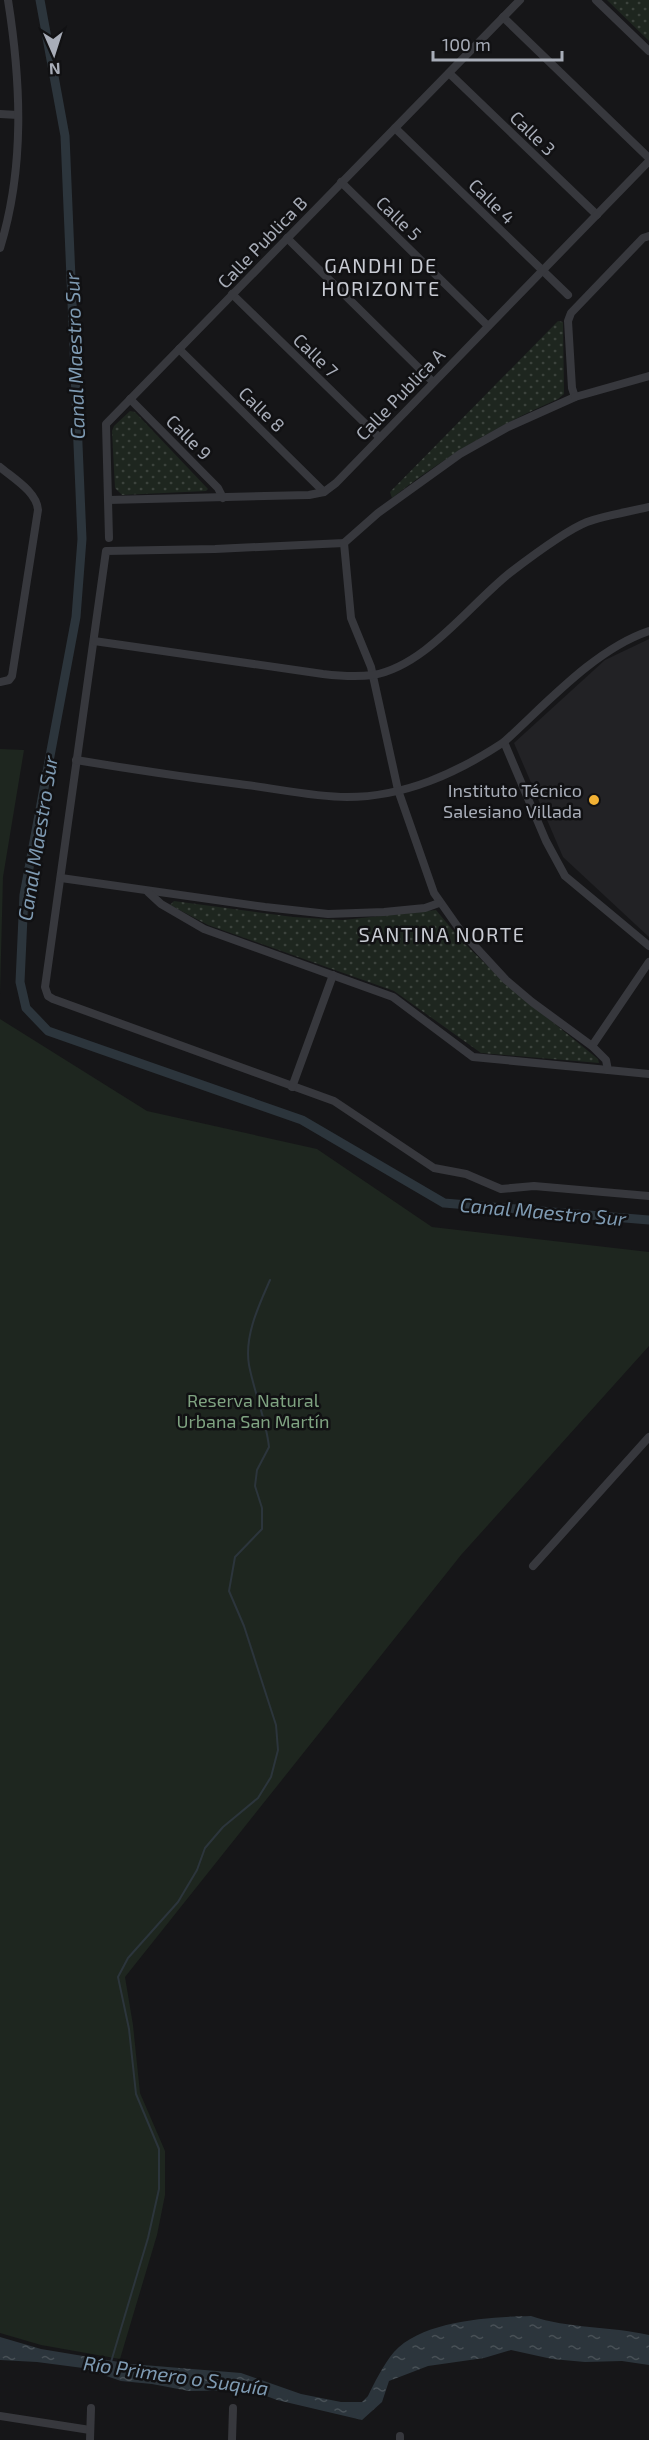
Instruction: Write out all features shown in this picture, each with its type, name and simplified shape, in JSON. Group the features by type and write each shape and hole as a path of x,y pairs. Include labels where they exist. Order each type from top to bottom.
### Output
{"street":[{"path":"0,248 16,170 18,115 18,62 8,0"},
{"name":"Calle Publica B","path":"109,538 106,424 519,0"},
{"path":"596,0 649,51"},
{"path":"503,17 649,160"},
{"name":"Calle 3","path":"449,73 597,215"},
{"path":"0,114 18,115"},
{"name":"Calle 4","path":"395,128 568,295"},
{"name":"Calle Publica A","path":"324,492 336,483 649,160"},
{"name":"Calle 5","path":"341,182 488,326"},
{"path":"575,397 572,388 568,321 571,313 643,238 649,236"},
{"path":"287,238 433,382"},
{"name":"Calle 7","path":"232,294 379,437"},
{"name":"Calle 8","path":"179,349 324,492"},
{"path":"649,376 575,397 508,427 460,454 378,513 344,543 214,549 109,550 105,554 45,987 48,996 53,999 339,1103 434,1168 466,1174 501,1188 534,1186 649,1196"},
{"name":"Calle 9","path":"130,399 218,488 223,498"},
{"path":"0,467 38,503 12,676 9,680 0,682"},
{"path":"108,500 309,495 324,492"},
{"path":"94,641 323,674 373,675 396,667 436,640 512,572 574,529 593,520 649,507"},
{"path":"344,543 351,618 373,675 398,790 439,903 460,930 506,980 592,1046 606,1060 608,1070"},
{"path":"76,760 140,771 333,796 365,796 398,790 453,772 504,742 593,662 621,643 649,631"},
{"path":"504,742 561,870 569,880 649,946"},
{"path":"61,878 148,892 328,914 377,913 425,908 439,903"},
{"path":"148,892 162,904 204,929 393,997 477,1058 649,1074"},
{"path":"592,1046 649,962"},
{"path":"292,1087 333,975"},
{"path":"533,1566 649,1437"},
{"path":"90,2440 91,2408"},
{"path":"232,2440 233,2408"},
{"path":"0,2416 90,2430"}],"shaded area":[{"name":"Instituto Técnico Salesiano Villada","path":"649,639 649,937 563,857 514,743 605,660"}],"green space":[{"path":"607,0 649,0 649,41"},
{"path":"558,321 563,322 564,394 472,443 431,469 392,498 390,492"},
{"path":"130,411 135,412 208,489 206,491 122,495 115,488 112,431 114,426"},
{"path":"0,749 24,750 3,877 0,994"},
{"path":"174,901 293,917 343,920 436,910 461,940 507,985 598,1059 599,1063 481,1053 394,991 208,925 170,905"},
{"name":"Reserva Natural Urbana San Martín","path":"0,1019 147,1111 317,1149 432,1227 649,1252 649,1346 461,1555 125,1977 140,2093 165,2151 165,2195 157,2235 120,2359 41,2345 0,2333"}],"water":[{"name":"Río Primero o Suquía","path":"531,2316 560,2323 649,2335 649,2365 622,2361 585,2362 552,2359 511,2350 484,2358 428,2366 389,2381 382,2402 362,2420 277,2400 250,2390 189,2391 121,2381 83,2368 0,2360 0,2337 41,2349 131,2364 241,2373 301,2394 341,2402 362,2402 368,2396 394,2352 407,2341 422,2333 458,2322"}],"waterway":[{"name":"Canal Maestro Sur","path":"40,0 65,136 82,539 76,617 24,895 20,982 26,1008 48,1031 302,1120 444,1203 649,1220"},
{"name":"Río Primero o Suquía","path":"111,2362 148,2238 159,2189 159,2149 136,2094 129,2029 118,1977 128,1958 178,1902 197,1870 205,1848 223,1827 258,1798 271,1777 278,1750 276,1725 244,1626 229,1591 235,1557 262,1529 262,1508 255,1486 257,1470 269,1447 248,1354 254,1321 270,1280"}],"place":[{"name":"Instituto Técnico Salesiano Villada","path":"594,800"}],"district":[{"name":"GANDHI DE HORIZONTE","path":"381,276"},
{"name":"SANTINA NORTE","path":"442,934"}]}
